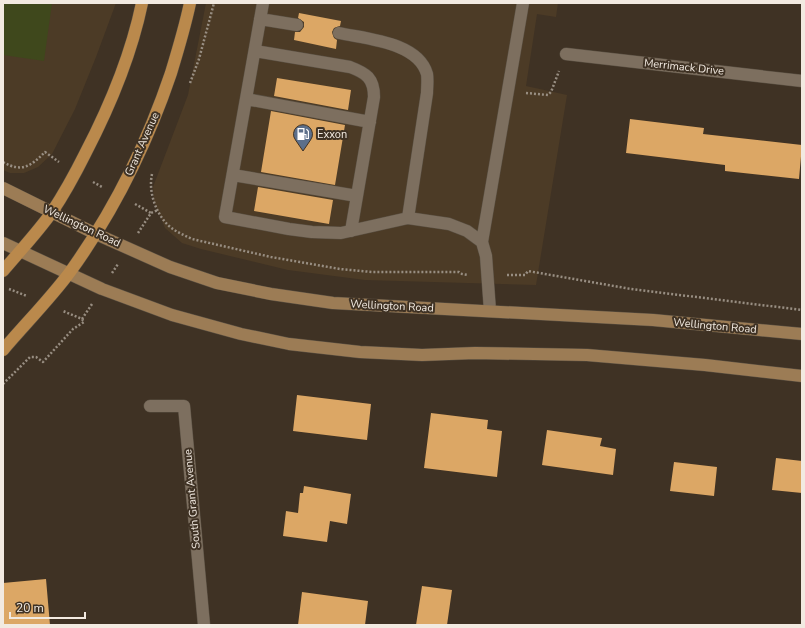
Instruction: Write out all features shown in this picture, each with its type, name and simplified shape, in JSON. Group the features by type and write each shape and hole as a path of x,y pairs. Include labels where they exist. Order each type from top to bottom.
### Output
{"main road":[{"path":"3,271 52,212 76,172 102,122 122,72 136,29 142,3"},
{"name":"Grant Avenue","path":"3,350 69,273 96,234 118,196 138,155 161,101 181,41 190,3"},
{"name":"Wellington Road","path":"3,188 96,234 170,267 217,283 271,294 333,303 400,308 490,311 653,320 802,334"},
{"path":"3,243 21,250 102,289 172,315 241,334 289,344 360,352 422,355 475,353 587,355 705,365 802,376"}],"street":[{"path":"263,3 225,217 289,229 312,232 341,233 408,218 449,224 467,231 482,242"},
{"path":"490,311 486,256 482,242 523,3"},
{"path":"260,19 297,25"},
{"path":"339,33 394,45 417,59 424,67 427,74 427,93 408,218"},
{"path":"255,50 350,67 360,71 369,78 374,89 374,97 351,230"},
{"name":"Merrimack Drive","path":"566,54 802,81"},
{"path":"246,100 370,122"},
{"path":"233,175 357,196"},
{"name":"South Grant Avenue","path":"150,406 184,406 204,625"}],"path":[{"path":"508,90 548,95 551,92 566,54"},
{"path":"3,162 17,167 29,166 45,152 56,160"},
{"path":"4,169 7,164"},
{"path":"89,179 101,186"},
{"path":"151,213 158,210 170,227 192,239 271,257 313,265 365,271 459,272 462,274"},
{"path":"524,275 528,271 631,290 802,310"},
{"path":"3,384 30,357 35,356 43,362 73,329 84,322 82,319"}],"shaded area":[{"path":"3,3 116,3 75,109 52,154 38,167 24,173 10,173 3,170"},
{"path":"206,3 558,3 556,17 537,14 526,86 567,95 536,285 365,280 288,270 182,243 165,228 154,201 153,187 188,95"}],"green space":[{"path":"3,3 52,3 44,61 3,55"}],"building":[{"path":"299,13 341,21 340,26 334,28 332,32 334,38 337,40 336,49 294,40 295,32 300,32 304,27 304,22 298,18"},
{"path":"277,78 351,90 348,110 274,96"},
{"path":"271,111 345,125 335,185 261,172"},
{"path":"630,119 704,128 703,134 802,145 799,179 725,171 725,165 626,153"},
{"path":"258,187 333,200 329,224 254,211"},
{"path":"297,395 371,404 367,440 293,431"},
{"path":"431,413 488,420 487,429 502,431 497,477 424,468"},
{"path":"547,430 602,438 600,446 616,449 613,475 542,465"},
{"path":"776,458 802,461 802,493 772,490"},
{"path":"674,462 717,467 714,496 670,491"},
{"path":"304,486 351,494 347,524 330,521 327,542 283,536 286,511 298,513 300,493 303,493"},
{"path":"46,579 50,625 3,625 3,583"},
{"path":"422,586 452,590 447,625 416,625"},
{"path":"302,592 368,601 365,625 298,625"}],"place":[{"name":"Exxon","path":"303,151"}]}
